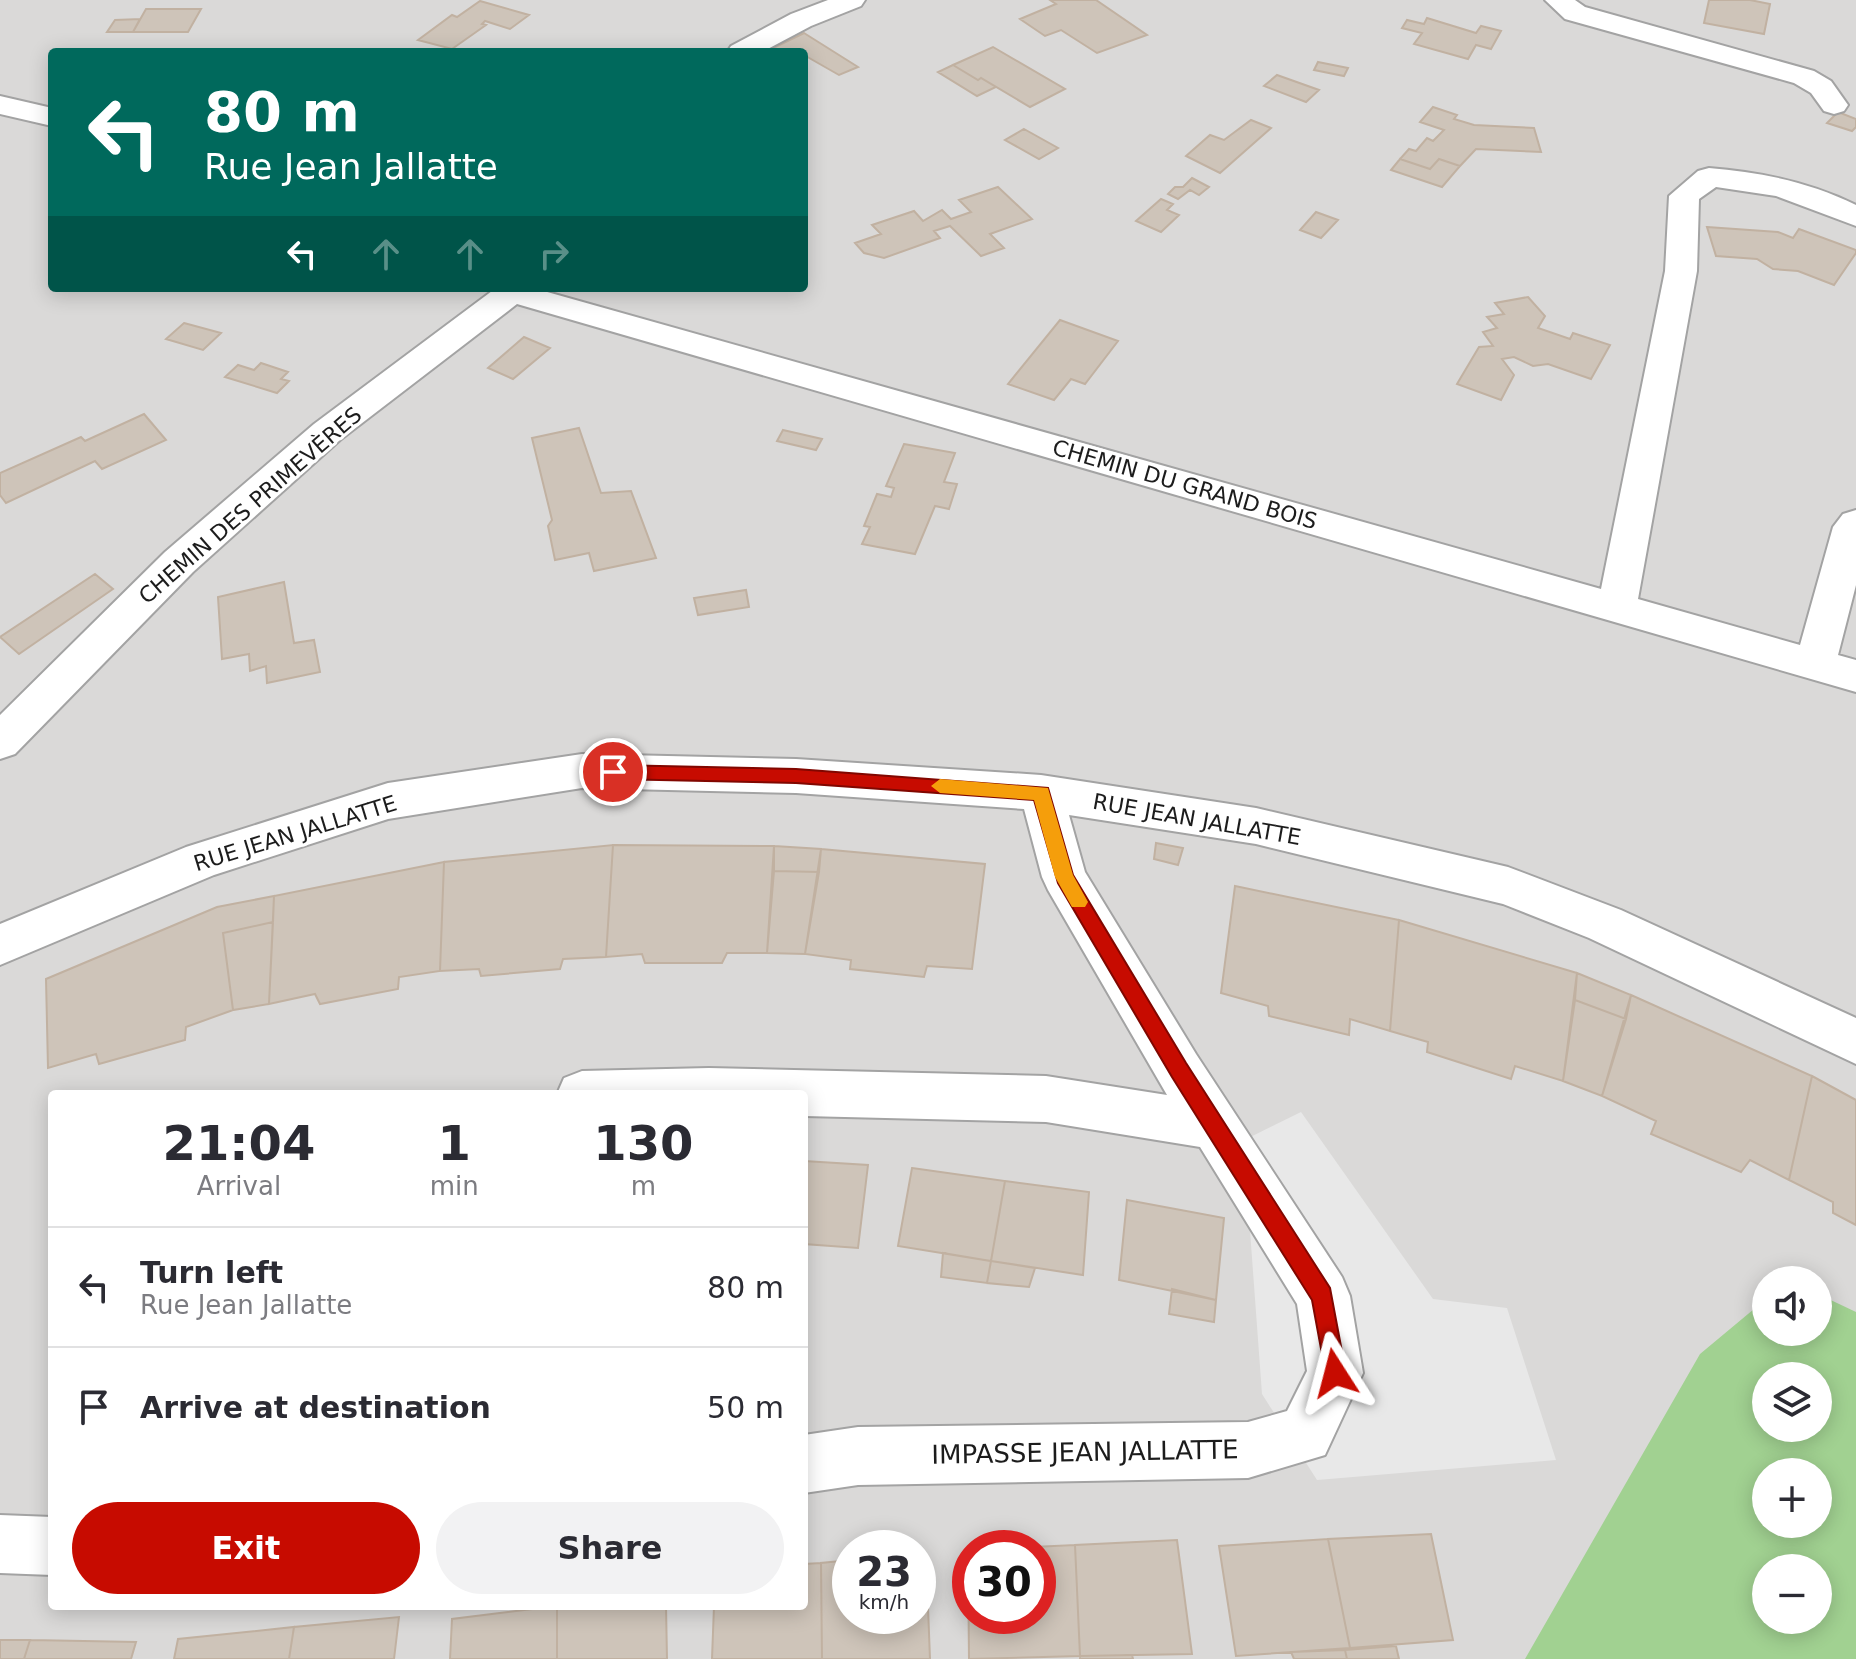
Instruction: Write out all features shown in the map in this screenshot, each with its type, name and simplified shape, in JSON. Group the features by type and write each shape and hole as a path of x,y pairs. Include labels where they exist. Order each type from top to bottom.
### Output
{"street":[{"path":"748,48 801,20 852,0"},
{"path":"1558,0 1575,13 1804,77 1821,87 1834,105"},
{"path":"0,105 48,116"},
{"path":"1617,607 1681,271 1684,196 1709,177 1758,180 1820,198 1856,217"},
{"name":"CHEMIN DES PRIMEVÈRES","path":"0,742 179,562 327,432 515,292"},
{"name":"CHEMIN DU GRAND BOIS","path":"519,292 1856,676"},
{"path":"1815,665 1852,527 1856,523"},
{"name":"RUE JEAN JALLATTE","path":"0,945 202,860 388,801 582,771 796,776 1041,793 1256,826 1508,886 1605,924 1856,1042"},
{"name":"IMPASSE JEAN JALLATTE","path":"808,1463 858,1456 1248,1450 1305,1435 1335,1373 1323,1296 1215,1126 1064,877 1041,793"},
{"path":"808,1093 1046,1099 1215,1126"},
{"path":"0,1544 48,1546"}],"shaded area":[{"path":"0,0 1856,0 1856,1659 0,1659"},
{"path":"1301,1112 1433,1299 1507,1308 1556,1460 1317,1480 1262,1394 1249,1217 1214,1155"}],"green space":[{"path":"1832,1301 1856,1312 1856,1659 1525,1659 1700,1354 1752,1311 1752,1346 1832,1346"}],"building":[{"path":"1050,0 1096,0 1147,35 1097,53 1061,30 1045,36 1020,19 1056,4"},
{"path":"1709,0 1750,0 1770,4 1764,34 1704,23"},
{"path":"480,1 529,15 510,29 485,21 482,24 486,25 453,48 418,40 452,15 457,17"},
{"path":"146,9 201,9 188,32 133,32"},
{"path":"1427,18 1476,33 1481,26 1501,31 1491,49 1476,45 1468,59 1414,44 1422,33 1402,28 1407,20 1424,24"},
{"path":"140,19 133,32 107,32 115,20"},
{"path":"804,33 858,67 839,75 808,57 808,48 773,48"},
{"path":"993,47 1065,89 1030,107 953,65"},
{"path":"1318,62 1348,68 1344,76 1314,70"},
{"path":"953,65 996,87 977,96 938,72"},
{"path":"1277,75 1319,90 1306,102 1264,86"},
{"path":"1433,107 1457,115 1454,119 1474,125 1534,128 1541,152 1476,149 1460,166 1439,159 1430,169 1400,159 1409,149 1416,151 1427,138 1433,141 1444,130 1420,122"},
{"path":"1838,112 1856,119 1856,127 1852,131 1827,123"},
{"path":"1251,120 1271,128 1220,173 1186,156 1210,135 1224,140"},
{"path":"1024,129 1058,148 1039,159 1005,140"},
{"path":"1400,159 1430,169 1439,159 1460,166 1442,187 1391,170"},
{"path":"1192,178 1209,187 1199,195 1190,190 1178,199 1168,194 1175,187 1183,187"},
{"path":"998,187 1032,219 990,234 1004,248 981,256 950,226 934,231 940,238 884,258 864,253 855,243 881,234 872,225 914,211 923,221 942,210 951,219 971,212 959,200"},
{"path":"1161,199 1173,204 1167,210 1179,215 1161,232 1136,221"},
{"path":"1316,212 1338,220 1321,238 1300,230"},
{"path":"1707,227 1778,232 1793,238 1799,229 1856,250 1856,253 1834,285 1798,271 1773,269 1757,259 1716,256"},
{"path":"1528,297 1545,316 1538,328 1570,339 1573,333 1610,345 1591,379 1548,364 1533,366 1514,357 1502,359 1514,375 1501,400 1457,384 1479,347 1493,346 1483,332 1497,328 1487,317 1504,314 1495,303"},
{"path":"1060,320 1118,341 1085,384 1071,379 1054,400 1008,384"},
{"path":"184,323 221,333 203,350 166,339"},
{"path":"524,337 550,348 513,379 488,368"},
{"path":"261,363 288,372 281,379 289,381 277,393 225,377 238,365 254,370"},
{"path":"144,414 166,440 102,469 95,461 6,503 0,495 0,473 81,437 85,441"},
{"path":"579,428 601,493 631,491 656,558 594,571 589,553 555,560 548,526 552,520 532,438"},
{"path":"783,430 822,439 816,450 777,441"},
{"path":"904,444 955,453 944,482 957,484 949,509 935,506 915,554 862,544 870,527 864,526 877,494 891,497 894,488 886,486"},
{"path":"95,574 113,589 19,654 0,637"},
{"path":"284,582 294,643 314,640 320,672 267,683 266,666 250,671 249,654 222,659 218,597"},
{"path":"746,590 749,607 698,615 694,598"},
{"path":"1156,843 1183,848 1178,865 1154,859"},
{"path":"613,845 606,957 563,959 560,969 481,976 479,969 440,971 444,862"},
{"path":"613,845 774,846 767,953 727,953 722,963 645,963 642,954 606,957"},
{"path":"774,846 821,849 819,872 774,871"},
{"path":"821,849 985,864 972,969 927,966 924,977 850,969 851,960 805,954"},
{"path":"444,862 440,971 399,977 398,989 320,1004 315,994 269,1004 274,896"},
{"path":"774,871 819,872 805,954 767,953"},
{"path":"1235,886 1399,920 1390,1031 1350,1019 1349,1035 1269,1016 1268,1006 1221,993"},
{"path":"274,896 273,922 223,933 233,1010 186,1027 185,1040 99,1064 96,1054 48,1068 46,979 217,907"},
{"path":"1399,920 1577,973 1563,1081 1515,1066 1511,1079 1427,1052 1428,1042 1390,1031"},
{"path":"273,922 269,1004 233,1010 223,933"},
{"path":"1577,973 1631,995 1626,1019 1575,1000"},
{"path":"1631,995 1812,1076 1789,1180 1750,1160 1741,1172 1651,1134 1656,1121 1602,1096"},
{"path":"1575,1000 1626,1019 1602,1096 1563,1081"},
{"path":"1812,1076 1856,1100 1856,1225 1833,1213 1833,1202 1789,1180"},
{"path":"808,1161 868,1165 858,1248 808,1244"},
{"path":"912,1168 1005,1181 991,1261 898,1246"},
{"path":"1005,1181 1089,1192 1083,1275 991,1261"},
{"path":"1127,1200 1224,1218 1216,1300 1119,1280"},
{"path":"943,1253 991,1261 987,1283 941,1277"},
{"path":"991,1261 1035,1268 1029,1287 987,1283"},
{"path":"1172,1289 1216,1300 1214,1322 1169,1314"},
{"path":"1431,1534 1453,1640 1350,1648 1328,1539"},
{"path":"1328,1539 1350,1648 1236,1656 1219,1546"},
{"path":"1177,1540 1192,1654 1080,1656 1075,1545"},
{"path":"1075,1545 1080,1656 969,1659 969,1634 1056,1634 1056,1546"},
{"path":"832,1562 832,1634 929,1634 930,1659 822,1659 821,1563"},
{"path":"821,1563 822,1659 712,1659 714,1610 808,1610 808,1564"},
{"path":"525,1610 557,1610 557,1659 450,1659 452,1619"},
{"path":"557,1610 666,1610 667,1659 557,1659"},
{"path":"399,1617 394,1659 289,1659 294,1627"},
{"path":"294,1627 289,1659 174,1659 178,1639"},
{"path":"0,1640 30,1640 24,1659 0,1659"},
{"path":"30,1640 136,1642 131,1659 24,1659"},
{"path":"1396,1646 1399,1659 1347,1659 1345,1650"},
{"path":"1345,1650 1347,1659 1294,1659 1291,1652"},
{"path":"1132,1655 1133,1659 1080,1659 1080,1656"}],"slow traffic":[{"path":"940,786 1041,793 1064,877 1079,902"}],"route":[{"path":"613,772 796,776 1041,793 1064,877 1179,1070 1323,1296 1335,1373"}]}
